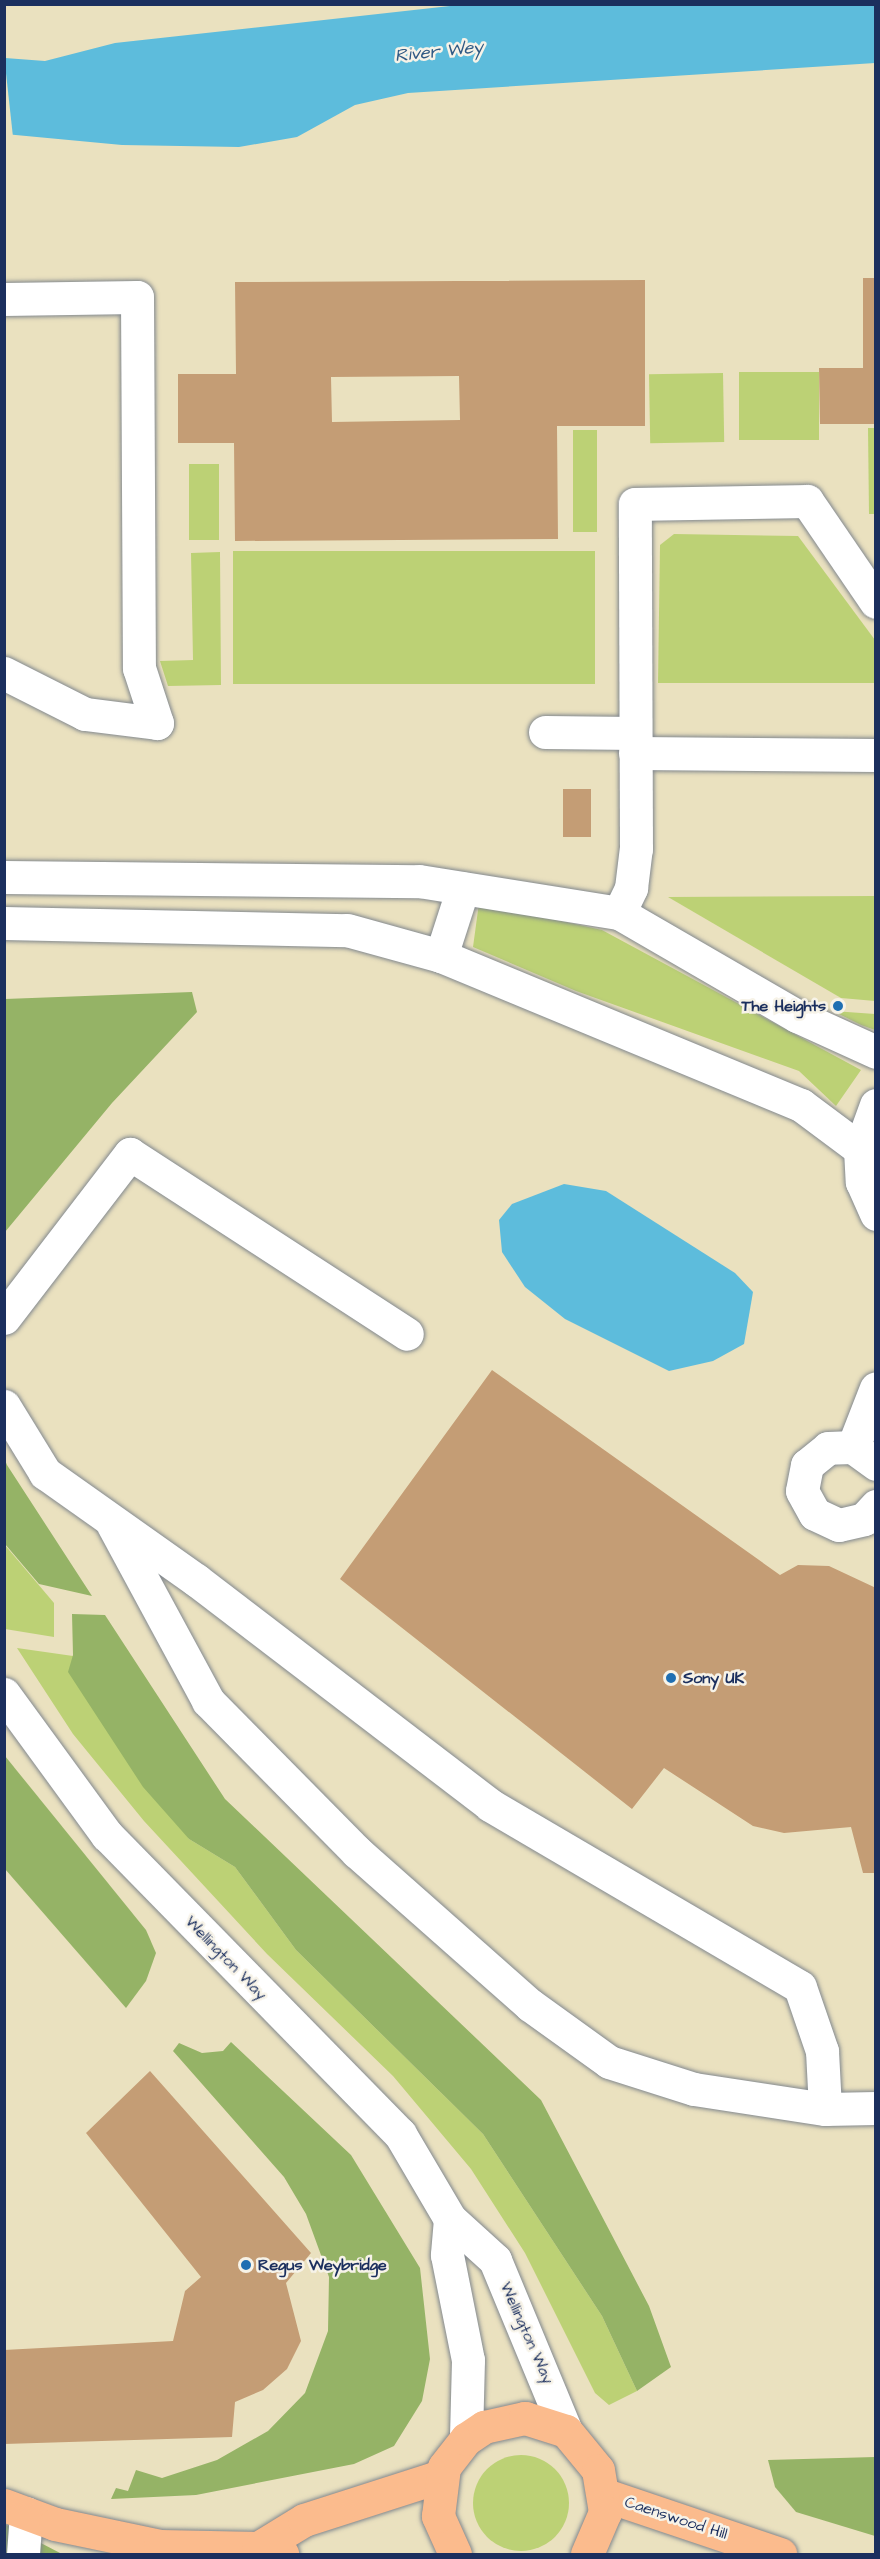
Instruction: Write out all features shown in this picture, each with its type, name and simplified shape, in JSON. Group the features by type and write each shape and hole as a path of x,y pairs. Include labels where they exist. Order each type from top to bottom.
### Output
{"main road":[{"path":"455,2554 438,2516 441,2476 466,2439 503,2419 525,2418 566,2431 585,2448 605,2494 601,2530 587,2554"},
{"path":"15,2509 160,2546 270,2551 304,2520 441,2476"},
{"name":"Caenswood Hill","path":"605,2494 780,2554"}],"street":[{"path":"4,299 137,297 139,668 157,723 85,714 4,673"},
{"path":"619,913 632,888 636,849 635,504 807,501 876,602"},
{"path":"545,732 635,743 876,755"},
{"path":"4,877 419,881 619,913 797,1016 876,1052"},
{"path":"441,956 463,888"},
{"path":"4,923 346,930 441,956 801,1105 860,1149"},
{"path":"876,1105 860,1149 862,1182 876,1214"},
{"path":"4,1318 130,1154 407,1334"},
{"path":"876,1388 864,1456 828,1448 807,1465 802,1491 807,1504 826,1522 838,1526 864,1519 876,1506"},
{"path":"4,1406 45,1473 110,1519 490,1805 800,1987 822,2051 825,2109"},
{"path":"110,1519 208,1701 357,1852 530,2005 609,2062 694,2089 825,2109 876,2108"},
{"name":"Wellington Way","path":"4,1694 107,1835 400,2134 450,2219 495,2260 566,2431"},
{"path":"450,2219 447,2255 468,2360 466,2439"},
{"path":"15,2509 23,2554"}],"green space":[{"path":"739,372 819,372 819,440 739,440"},
{"path":"723,373 724,442 650,443 649,374"},
{"path":"868,428 875,428 875,514 869,514"},
{"path":"573,430 597,430 597,532 573,532"},
{"path":"189,464 219,464 219,540 189,540"},
{"path":"674,534 798,536 875,640 875,683 658,683 660,545"},
{"path":"233,551 595,551 595,684 233,684"},
{"path":"220,552 221,685 168,686 160,661 193,660 191,553"},
{"path":"875,896 875,1001 841,998 668,897"},
{"path":"479,903 602,930 861,1070 836,1106 799,1071 576,991 473,947"},
{"path":"192,992 197,1012 112,1103 5,1232 5,999"},
{"path":"833,1011 875,1014 875,1030 861,1025"},
{"path":"5,1460 92,1596 39,1584 5,1544"},
{"path":"4,1544 54,1603 54,1637 5,1629"},
{"path":"72,1614 105,1615 225,1799 541,2100 649,2306 671,2367 637,2391 602,2316 483,2134 296,1950 235,1867 189,1839 143,1787 68,1672 73,1655"},
{"path":"17,1648 73,1656 189,1839 235,1867 296,1950 483,2134 602,2316 637,2391 609,2405 595,2393 525,2253 471,2169 393,2076 267,1954 144,1821 73,1734"},
{"path":"5,1756 146,1930 156,1953 146,1981 126,2008 5,1869"},
{"path":"231,2042 351,2155 420,2268 430,2359 422,2401 394,2446 354,2464 196,2495 111,2499 116,2488 128,2491 136,2470 162,2478 217,2460 268,2431 305,2393 328,2331 329,2277 306,2214 284,2177 173,2051 179,2043 202,2053 223,2051"},
{"path":"521,2455 539,2459 555,2469 565,2485 569,2503 565,2521 555,2537 539,2547 521,2551 503,2547 487,2537 477,2521 473,2503 477,2485 487,2469 503,2459"},
{"path":"875,2457 875,2536 796,2512 775,2487 768,2460"},
{"path":"4,2525 6,2525 62,2554 5,2554"}],"water":[{"name":"River Wey","path":"459,5 875,5 875,63 408,93 355,105 297,137 239,147 122,145 5,134 5,58 45,61 115,43"},
{"path":"564,1184 606,1191 735,1273 753,1292 744,1344 713,1361 669,1371 565,1319 525,1287 502,1252 499,1220 512,1204"}],"pier":[{"path":"4,55 13,137 4,137"}],"building":[{"path":"863,278 876,278 876,424 820,424 819,368 863,368"},
{"path":"645,280 645,426 557,426 558,539 235,541 234,443 178,443 178,374 236,374 235,282","holes":["459,376 460,420 332,422 331,377"]},
{"path":"563,789 591,789 591,837 563,837"},
{"name":"Sony UK","path":"492,1370 780,1575 798,1565 829,1566 876,1588 876,1873 863,1873 851,1827 784,1833 753,1826 664,1768 632,1809 340,1579"},
{"name":"Regus Weybridge","path":"150,2071 311,2253 286,2283 301,2341 287,2369 263,2390 235,2402 232,2437 4,2444 4,2350 173,2341 185,2291 201,2277 86,2133"}],"place":[{"name":"The Heights","path":"838,1006"},
{"name":"Sony UK","path":"671,1678"},
{"name":"Regus Weybridge","path":"246,2265"}]}
